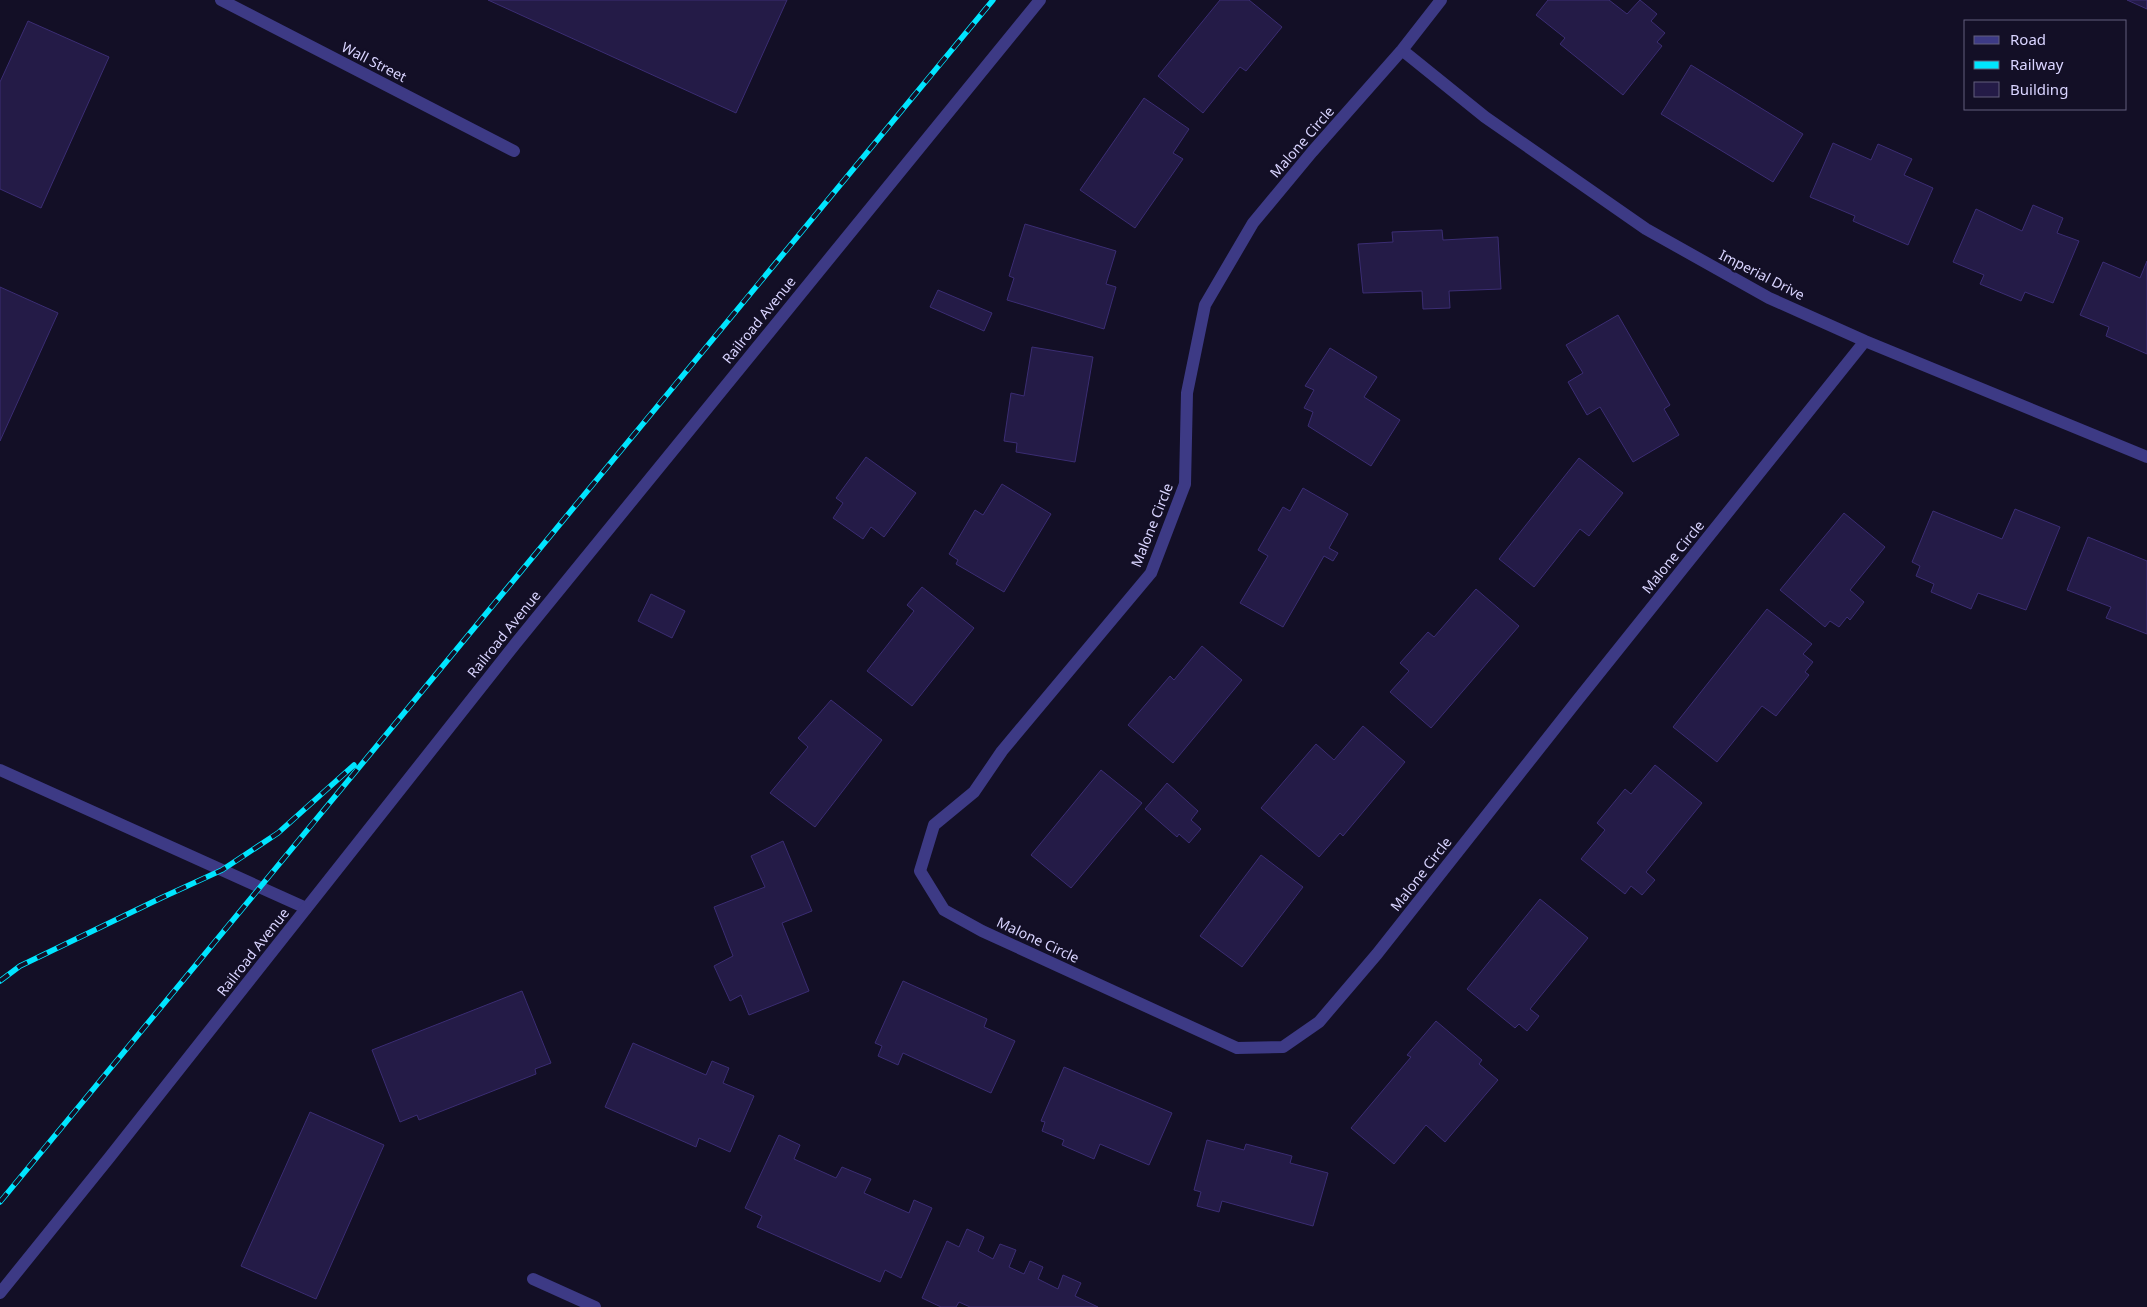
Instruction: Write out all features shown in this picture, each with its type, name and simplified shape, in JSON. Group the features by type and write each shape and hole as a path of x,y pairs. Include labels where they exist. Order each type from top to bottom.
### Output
{"street":[{"name":"Wall Street","path":"221,0 514,151"},
{"name":"Railroad Avenue","path":"0,1293 516,643 1040,0"},
{"name":"Malone Circle","path":"1441,0 1402,50 1312,152 1253,223 1205,305 1187,393 1185,484 1151,573 1002,751 974,792 934,825 920,871 944,910 982,931 1237,1048 1283,1047 1320,1022 1377,954 1576,702 1866,341"},
{"name":"Imperial Drive","path":"1402,50 1485,117 1646,229 1769,298 1866,341 2147,457"},
{"path":"0,770 306,908"},
{"path":"533,1279 595,1307"}],"building":[{"path":"488,0 787,0 736,113"},
{"path":"1220,0 1249,0 1282,27 1246,71 1240,67 1203,113 1158,76"},
{"path":"1548,0 1609,0 1627,14 1640,0 1657,14 1651,21 1665,33 1657,42 1662,46 1623,95 1560,44 1565,38 1536,15"},
{"path":"2127,0 2147,0 2147,9"},
{"path":"28,21 109,57 41,208 0,189 0,82"},
{"path":"1691,65 1803,134 1773,182 1661,114"},
{"path":"1144,98 1189,129 1173,153 1183,159 1135,228 1080,190"},
{"path":"1833,143 1871,160 1878,144 1912,159 1904,175 1933,188 1908,245 1853,221 1855,216 1810,197"},
{"path":"2033,205 2063,218 2057,233 2079,241 2053,303 2025,292 2021,301 1980,284 1984,275 1953,262 1976,209 2022,231"},
{"path":"1025,224 1116,251 1106,284 1116,287 1104,329 1007,300 1014,278 1009,276"},
{"path":"1442,230 1443,240 1498,237 1501,289 1449,291 1450,308 1423,309 1422,291 1363,293 1358,244 1393,242 1392,232"},
{"path":"2147,261 2147,354 2106,336 2109,327 2080,315 2103,262 2140,278"},
{"path":"0,287 58,313 0,441"},
{"path":"938,290 992,313 984,331 930,307"},
{"path":"1618,315 1670,405 1664,409 1679,435 1633,462 1600,407 1587,415 1568,382 1583,373 1566,345"},
{"path":"1032,347 1093,357 1075,462 1016,452 1017,443 1004,441 1011,393 1024,396"},
{"path":"1330,348 1377,377 1364,397 1400,420 1371,466 1308,426 1313,412 1304,408 1314,390 1305,386"},
{"path":"866,457 916,493 884,537 871,527 863,539 833,518 843,503 836,498"},
{"path":"1579,458 1623,493 1589,536 1580,529 1534,587 1499,559"},
{"path":"1002,484 1051,514 1004,592 956,564 958,560 949,554 975,510 983,515"},
{"path":"1303,488 1348,514 1329,548 1338,553 1333,561 1324,556 1283,627 1240,603 1268,556 1258,550 1283,507 1290,511"},
{"path":"2015,509 2060,527 2026,610 1978,593 1971,609 1931,592 1934,584 1916,576 1920,566 1912,562 1933,511 2002,539"},
{"path":"1844,513 1885,547 1850,590 1864,602 1850,620 1847,617 1839,627 1830,621 1825,627 1780,590"},
{"path":"2088,537 2147,561 2147,634 2106,618 2111,607 2067,590"},
{"path":"922,587 974,628 912,706 867,671 914,611 907,605"},
{"path":"1476,589 1519,626 1431,728 1390,692 1409,671 1400,663 1428,632 1434,637"},
{"path":"651,594 685,611 672,638 638,621"},
{"path":"1767,609 1812,644 1803,654 1813,662 1805,672 1809,675 1776,716 1762,706 1717,762 1673,727"},
{"path":"1202,646 1242,680 1173,763 1128,725 1170,676 1174,680"},
{"path":"831,700 882,740 815,827 770,793 808,747 798,738"},
{"path":"1363,726 1405,762 1343,836 1340,833 1319,857 1261,808 1316,744 1334,760"},
{"path":"1655,765 1702,803 1646,872 1655,880 1642,895 1631,886 1625,894 1581,859 1605,830 1597,823 1625,789 1631,794"},
{"path":"1101,770 1142,803 1071,888 1031,855"},
{"path":"1167,783 1198,811 1191,820 1201,829 1189,843 1179,834 1177,837 1145,809"},
{"path":"783,841 812,911 782,923 809,991 749,1015 741,995 730,1001 714,966 733,956 714,907 765,887 751,856"},
{"path":"1261,855 1303,887 1242,967 1200,936"},
{"path":"1540,899 1588,938 1530,1009 1539,1016 1527,1031 1519,1024 1515,1028 1467,989"},
{"path":"903,981 987,1019 984,1027 1015,1041 991,1093 903,1053 898,1065 878,1056 882,1046 875,1043"},
{"path":"522,991 551,1063 535,1069 536,1074 419,1120 417,1115 400,1122 372,1050"},
{"path":"1436,1021 1482,1060 1479,1064 1498,1080 1445,1142 1426,1125 1394,1164 1351,1128 1411,1057 1407,1055"},
{"path":"633,1043 706,1075 712,1061 729,1068 723,1083 754,1096 730,1152 699,1138 696,1147 605,1107"},
{"path":"1064,1067 1172,1113 1149,1165 1100,1144 1094,1159 1062,1145 1064,1140 1042,1131 1045,1122 1041,1121"},
{"path":"310,1112 384,1145 316,1299 241,1266"},
{"path":"779,1135 800,1145 794,1159 836,1178 842,1167 871,1179 864,1193 909,1213 914,1200 932,1208 901,1278 885,1270 880,1282 757,1227 762,1216 745,1208"},
{"path":"1207,1140 1244,1150 1246,1144 1292,1156 1290,1163 1328,1173 1313,1226 1222,1201 1219,1212 1197,1206 1201,1192 1194,1190"},
{"path":"967,1229 984,1237 978,1251 993,1259 1000,1244 1016,1250 1009,1267 1024,1274 1030,1261 1043,1267 1038,1279 1058,1289 1063,1275 1081,1283 1075,1296 1098,1307 970,1307 959,1302 956,1307 941,1307 922,1298 947,1241 959,1247"}],"railway":[{"path":"0,1202 993,0"},
{"path":"0,981 20,966 222,870 278,833 354,765"}]}
